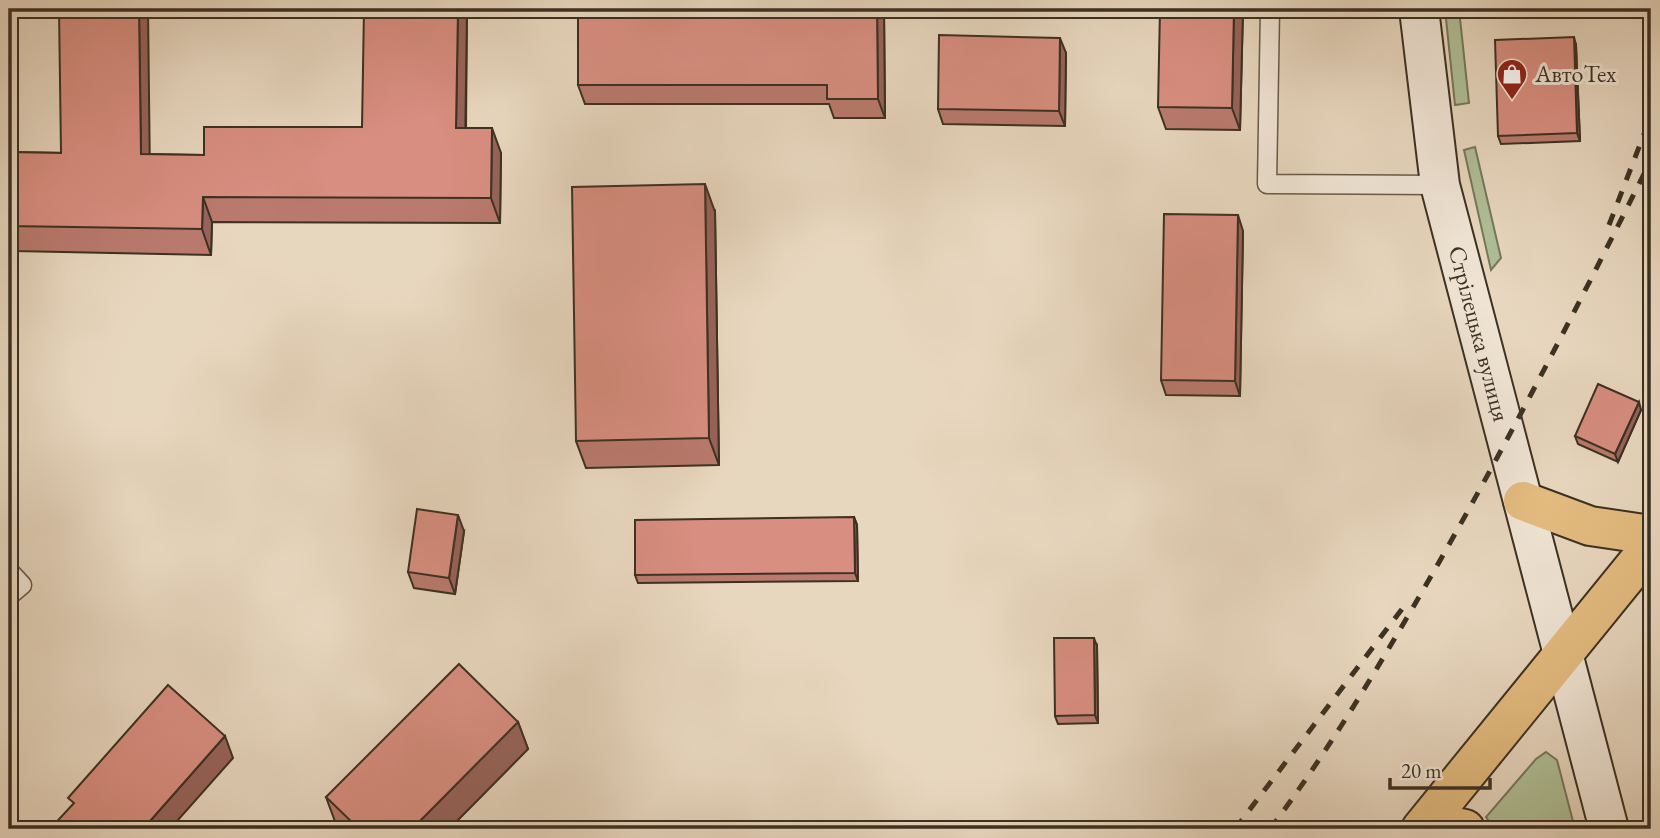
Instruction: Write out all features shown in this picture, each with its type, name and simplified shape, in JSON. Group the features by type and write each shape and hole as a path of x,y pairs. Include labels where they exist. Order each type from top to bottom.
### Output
{"main road":[{"path":"1523,501 1590,526 1651,535"},
{"path":"1425,825 1651,546"},
{"path":"1425,825 1465,829"}],"street":[{"name":"Стрілецька вулиця","path":"1419,9 1440,185 1609,829"}],"lane":[{"path":"1270,9 1267,184 1440,185"},
{"path":"9,570 22,584 9,596"}],"green space":[{"path":"1445,9 1459,9 1469,103 1455,105"},
{"path":"1475,147 1501,258 1491,270 1464,150"},
{"path":"1546,752 1557,760 1575,829 1553,829 1523,823 1490,823 1486,817 1536,759"}],"building":[{"path":"59,9 139,9 141,154 204,155 204,127 362,127 364,9 458,9 456,128 492,128 491,198 203,197 202,229 9,226 9,152 61,153"},
{"path":"826,9 877,9 878,99 827,99 827,85 578,85 578,15 826,14"},
{"path":"1160,9 1234,9 1232,108 1158,107"},
{"path":"939,35 1060,38 1059,111 938,109"},
{"path":"1574,37 1577,133 1498,136 1495,40"},
{"path":"705,184 709,438 576,441 572,187"},
{"path":"1164,214 1238,215 1235,381 1161,380"},
{"path":"1598,384 1639,402 1615,454 1575,436"},
{"path":"417,509 458,515 449,578 408,572"},
{"path":"854,517 855,573 635,575 635,520"},
{"path":"1054,638 1094,638 1095,715 1055,716"},
{"path":"459,664 518,722 412,829 359,829 326,797"},
{"path":"168,685 225,736 143,829 50,829 74,803 68,798"}],"railway":[{"path":"1609,225 1651,116"},
{"path":"1270,829 1348,715 1450,543 1538,380 1651,160"},
{"path":"1235,829 1405,605"}],"place":[{"name":"АвтоТех","path":"1512,101"}]}
